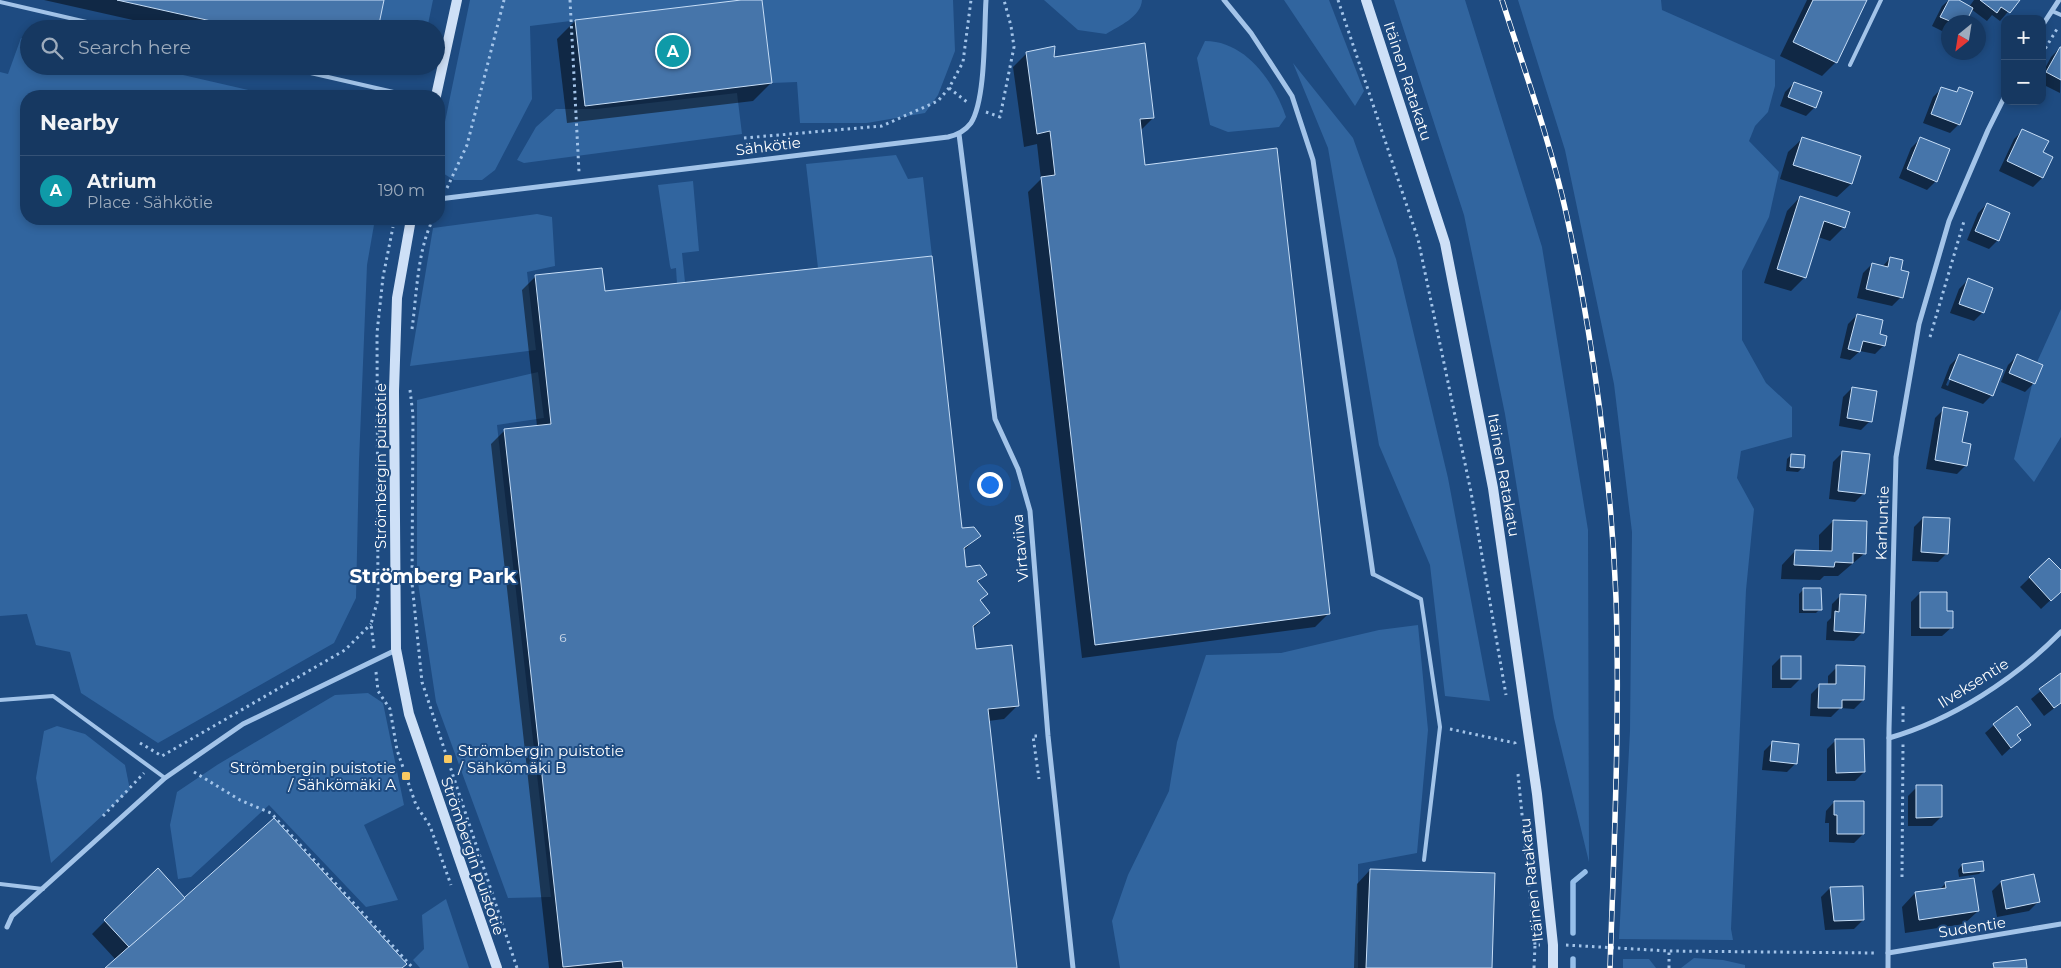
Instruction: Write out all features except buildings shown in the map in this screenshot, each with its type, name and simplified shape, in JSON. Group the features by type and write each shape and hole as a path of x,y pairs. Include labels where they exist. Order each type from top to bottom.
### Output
{"street":[{"path":"445,55 457,0"},
{"path":"959,134 970,125 978,109 986,0"},
{"path":"1224,0 1251,33 1292,96 1313,160 1373,574"},
{"name":"Itäinen Ratakatu","path":"1366,0 1445,243 1492,488 1537,794 1553,945 1553,968"},
{"path":"2046,20 2059,0"},
{"path":"437,90 441,75"},
{"name":"Karhuntie","path":"1888,968 1889,738 1896,457 1919,324 1949,221 2001,104"},
{"name":"Sähkötie","path":"445,198 948,137 959,134"},
{"name":"Virtaviiva","path":"959,134 995,419 1018,469 1030,511 1048,736 1073,968"},
{"name":"Strömbergin puistotie","path":"410,225 396,298 394,391 396,649 412,724 497,968"},
{"name":"Ilveksentie","path":"1889,738 1920,729 2002,682 2046,647 2061,632"},
{"path":"7,927 12,916 166,778 243,724 396,649"},
{"name":"Sudentie","path":"1888,953 2061,924"}],"lane":[{"path":"1850,65 1881,0"},
{"path":"0,2 78,20"},
{"path":"2052,11 2061,15"},
{"path":"319,75 385,90"},
{"path":"1373,574 1422,599 1440,727 1424,860"},
{"path":"0,700 53,696 166,778"},
{"path":"0,884 42,889"}],"path":[{"path":"445,191 467,145 504,0"},
{"path":"570,0 580,181"},
{"path":"744,138 882,126 938,101 949,88 963,62 971,0"},
{"path":"949,88 978,109 1000,116 1014,47 1004,0"},
{"path":"1338,0 1418,239 1471,492 1508,704"},
{"path":"2046,47 2061,21"},
{"path":"1929,340 1967,213"},
{"path":"412,332 422,253 431,225"},
{"path":"409,382 413,415 412,583 422,682 516,968"},
{"path":"137,742 162,756 346,650 372,624"},
{"path":"378,691 390,709 397,750 416,805 430,826 452,886"},
{"path":"1902,885 1903,704"},
{"path":"1440,727 1514,742"},
{"path":"1513,733 1516,752"},
{"path":"175,748 196,774 240,800 271,814 413,968"},
{"path":"1518,771 1535,945 1534,968"},
{"path":"1535,945 1669,951 1888,953"},
{"path":"1669,951 1669,968"}],"shaded area":[{"path":"384,0 433,0 429,20 380,20"},
{"path":"470,0 741,0 530,26 532,99 495,170 482,180 454,180 445,174 445,122"},
{"path":"762,0 953,0 955,51 938,95 925,113 867,123 800,123 797,82 772,83"},
{"path":"1044,0 1142,0 1141,6 1134,16 1106,34 1078,30"},
{"path":"1284,0 1329,0 1364,91 1355,106"},
{"path":"1394,0 1465,0 1542,247 1588,530 1589,862 1554,718 1505,414 1464,215"},
{"path":"1518,0 1661,0 1662,10 1775,60 1775,86 1768,112 1755,126 1749,141 1779,172 1769,217 1742,271 1742,340 1766,383 1792,407 1792,437 1741,451 1737,478 1754,509 1746,590 1731,929 1733,940 1619,939 1630,731 1632,532 1614,384 1565,150"},
{"path":"20,41 20,75 183,75 248,90 20,90 20,225 374,225 367,265 359,461 356,598 334,643 158,743 81,693 70,652 36,645 27,614 0,616 0,72 8,74"},
{"path":"1205,41 1220,43 1233,48 1256,66 1274,90 1286,117 1279,127 1228,132 1210,125 1197,58"},
{"path":"1293,63 1353,138 1396,259 1448,478 1490,701 1445,696 1430,565 1379,445 1328,148"},
{"path":"737,93 742,134 524,163 517,160 536,127 556,109 596,109"},
{"path":"896,155 908,179 923,177 932,256 818,268 806,164"},
{"path":"693,181 699,251 682,253 685,282 677,284 676,268 671,269 670,266 658,185"},
{"path":"537,214 552,217 555,266 527,272 536,350 410,366 433,228"},
{"path":"2061,309 2061,437 2034,482 2014,459 2038,360"},
{"path":"538,372 544,418 497,425 551,897 508,898 436,702 417,576 417,400"},
{"path":"1418,625 1428,730 1417,853 1358,864 1358,968 1120,968 1112,921 1128,875 1169,791 1177,742 1206,655 1281,653 1379,630"},
{"path":"368,693 383,703 404,805 364,825 398,900 366,907 269,805 191,877 178,879 170,825 177,792 217,765 335,695"},
{"path":"57,726 85,734 125,765 130,790 51,863 36,778 44,731"},
{"path":"446,899 469,968 420,968 413,960 424,949 422,915"},
{"path":"1694,958 1723,960 1745,965 1745,968 1681,968"},
{"path":"1623,959 1649,959 1656,968 1623,968"}],"waterway":[{"path":"1573,933 1573,882 1585,872"},
{"path":"1573,959 1573,968"}],"railway":[{"path":"1502,0 1561,190 1593,358 1605,455 1614,551 1617,644 1616,783 1610,968"}],"place":[{"name":"Atrium","path":"673,51"},
{"name":"Strömbergin puistotie / Sähkömäki B","path":"448,759"},
{"name":"Strömbergin puistotie / Sähkömäki A","path":"406,776"}],"district":[{"name":"Strömberg Park","path":"433,576"}]}
